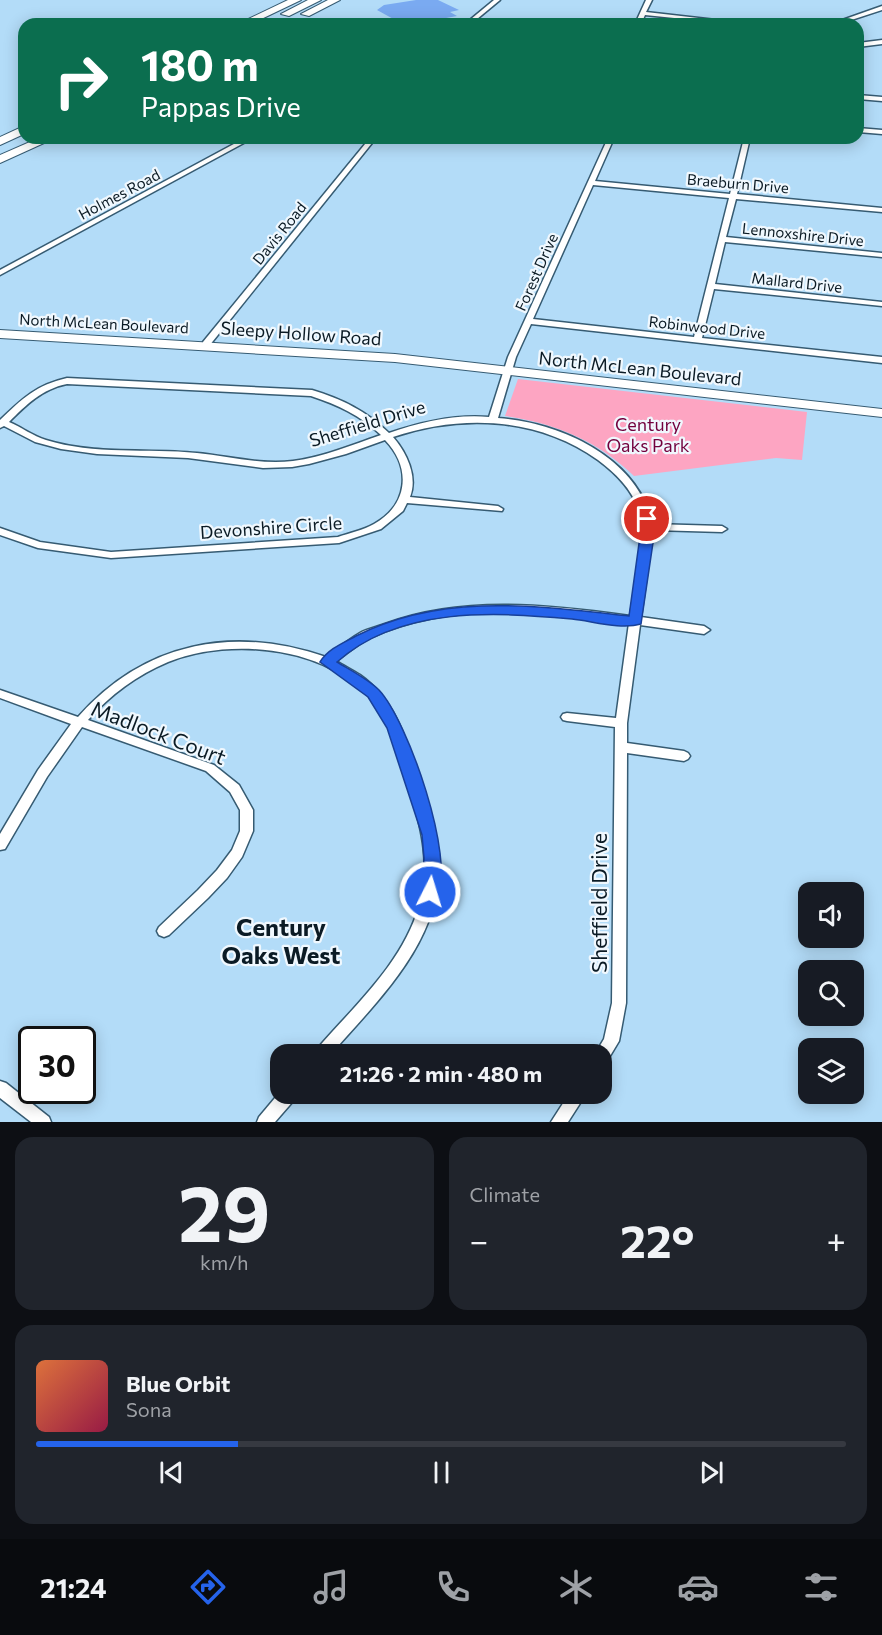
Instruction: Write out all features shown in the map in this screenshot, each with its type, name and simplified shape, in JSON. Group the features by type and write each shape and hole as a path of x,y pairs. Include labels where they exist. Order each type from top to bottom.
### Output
{"highway":[{"path":"256,18 296,0"},
{"path":"278,18 316,0"},
{"path":"299,18 339,2"},
{"path":"314,18 339,2"},
{"path":"0,141 18,133"},
{"path":"0,147 18,139"},
{"path":"0,159 31,144"},
{"path":"0,159 34,144"}],"main road":[{"name":"North McLean Boulevard","path":"0,334 206,345"},
{"name":"Sleepy Hollow Road","path":"206,345 395,358"},
{"name":"North McLean Boulevard","path":"395,358 882,413"}],"street":[{"path":"475,18 497,0"},
{"path":"641,18 649,0"},
{"path":"852,18 882,8"},
{"path":"644,13 691,18"},
{"path":"864,44 882,42"},
{"path":"864,98 882,99"},
{"path":"864,130 882,132"},
{"name":"Holmes Road","path":"0,273 239,144"},
{"name":"Davis Road","path":"206,345 368,144"},
{"name":"Forest Drive","path":"493,420 508,372 528,321 608,144"},
{"path":"698,339 745,144"},
{"name":"Braeburn Drive","path":"591,183 882,210"},
{"name":"Lennoxshire Drive","path":"722,239 882,255"},
{"name":"Mallard Drive","path":"710,286 882,304"},
{"name":"Robinwood Drive","path":"528,321 882,360"},
{"path":"1,424 25,400 47,385 85,380 312,393 338,400 357,410 387,436 405,463 408,482 407,500 498,509"},
{"name":"Sheffield Drive","path":"1,424 36,439 71,447 197,456 265,464 316,459 443,421 493,420 552,432 597,454 613,466 630,484 643,507 648,527 621,723 619,1003 609,1044"},
{"name":"Devonshire Circle","path":"0,531 38,545 111,555 339,540 371,532 385,524 399,513 407,500"},
{"path":"648,527 722,529"},
{"path":"327,662 341,650 376,632 417,618 449,611 511,609 704,630"},
{"path":"0,845 70,732 127,678 174,655 208,648 253,646 301,653 327,662 373,693 390,716 426,821 433,858 430,892 411,943 396,966 330,1044"},
{"name":"Madlock Court","path":"0,694 210,768 229,780 243,796 248,816 243,842 234,860 164,931"},
{"path":"567,717 621,723"},
{"path":"620,747 684,756"},
{"path":"0,1088 43,1122"},
{"path":"265,1122 280,1104"},
{"path":"559,1122 571,1104"}],"green space":[{"name":"Century Oaks Park","path":"518,379 807,412 802,460 776,458 634,476 591,443 541,423 505,416"}],"building":[{"path":"416,0 438,0 459,10 450,12 457,16 446,18 392,18 377,10 384,5"}],"district":[{"name":"Century Oaks West","path":"281,940"}],"route":[{"path":"430,892 433,877 430,835 402,746 390,716 373,693 351,676 327,662 341,650 376,632 398,623 449,611 496,608 636,621 648,527 647,519"}]}
